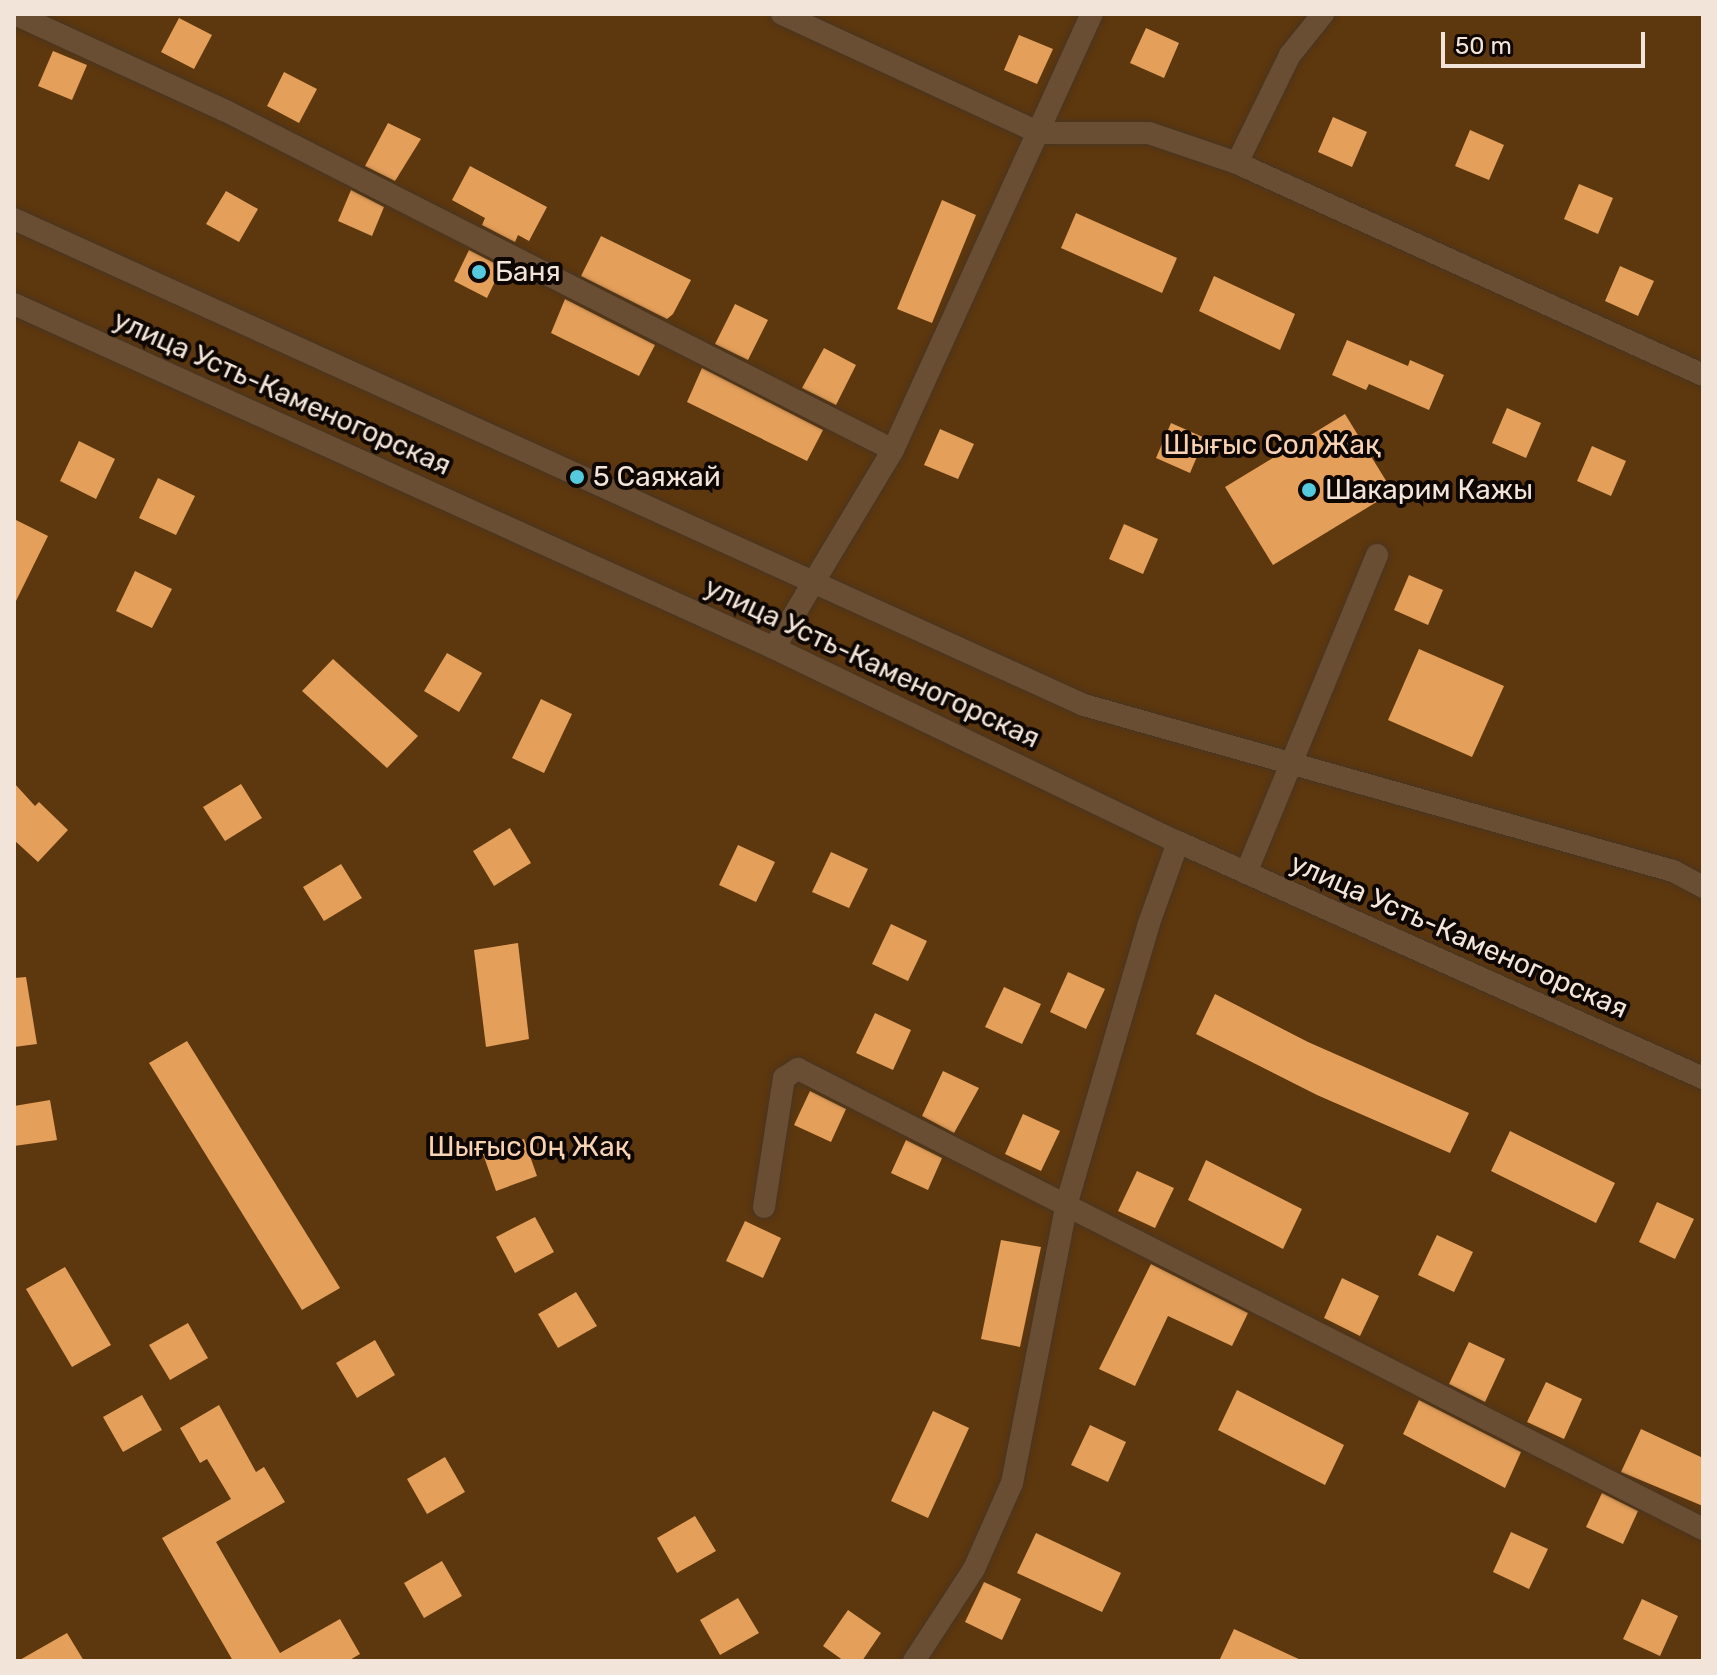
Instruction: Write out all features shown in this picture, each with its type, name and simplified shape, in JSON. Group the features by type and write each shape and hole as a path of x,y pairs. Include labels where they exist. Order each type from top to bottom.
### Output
{"street":[{"path":"15,14 224,110 893,450"},
{"path":"782,14 1039,133 1149,133 1237,163 1703,375"},
{"path":"774,648 809,584 893,450 1092,14"},
{"path":"1237,163 1290,55 1323,14"},
{"path":"14,219 809,584 1084,705 1673,871 1703,887"},
{"name":"улица Усть-Каменогорская","path":"14,304 774,648 1178,842 1703,1078"},
{"path":"1246,873 1377,555"},
{"path":"914,1661 974,1569 1012,1483 1067,1202 1148,926 1178,842"},
{"path":"764,1207 784,1078 798,1069 1067,1202 1703,1529"}],"green space":[{"path":"14,14 1703,14 1703,1661 14,1661"}],"building":[{"path":"179,18 212,35 194,69 161,52"},
{"path":"1146,28 1179,43 1164,78 1130,63"},
{"path":"1019,35 1053,49 1037,84 1004,70"},
{"path":"53,51 87,65 72,100 38,86"},
{"path":"284,72 317,89 299,123 267,106"},
{"path":"1333,117 1367,132 1352,167 1318,152"},
{"path":"388,123 421,139 395,181 365,166"},
{"path":"1470,130 1504,145 1489,180 1455,166"},
{"path":"470,166 547,207 529,241 518,235 515,242 482,225 485,218 452,200"},
{"path":"1579,184 1613,198 1598,234 1564,219"},
{"path":"351,190 384,207 372,236 338,221"},
{"path":"226,191 258,209 239,242 206,224"},
{"path":"942,200 976,215 932,323 897,309"},
{"path":"1076,213 1177,258 1162,293 1061,248"},
{"path":"601,236 691,280 673,314 667,319 581,276"},
{"name":"Баня","path":"469,250 502,267 487,298 454,281"},
{"path":"1620,266 1654,281 1638,316 1605,301"},
{"path":"1214,276 1295,314 1280,350 1199,311"},
{"path":"565,299 655,345 639,376 551,333"},
{"path":"735,304 768,320 748,360 715,344"},
{"path":"1347,340 1408,366 1410,360 1444,375 1429,410 1369,384 1366,390 1332,375"},
{"path":"824,348 856,365 836,405 802,388"},
{"path":"702,368 823,430 807,461 687,402"},
{"path":"1507,408 1541,423 1526,458 1492,443"},
{"name":"Шакарим Кажы","path":"1345,414 1393,492 1273,565 1225,487"},
{"path":"1171,423 1205,438 1190,473 1156,458"},
{"path":"940,429 974,444 958,479 924,465"},
{"path":"79,441 115,459 96,499 60,481"},
{"path":"1592,446 1626,461 1611,496 1577,481"},
{"path":"158,478 195,496 176,535 139,518"},
{"path":"14,519 48,536 14,605"},
{"path":"1124,524 1158,539 1143,574 1109,559"},
{"path":"135,571 172,589 152,628 116,611"},
{"path":"1409,575 1443,590 1428,625 1394,610"},
{"path":"1419,649 1504,686 1472,757 1388,720"},
{"path":"447,653 482,673 459,712 424,691"},
{"path":"333,659 418,736 387,768 302,691"},
{"path":"541,699 572,714 544,773 512,758"},
{"path":"14,783 35,806 39,802 68,830 38,862 14,840"},
{"path":"241,784 262,818 225,841 203,807"},
{"path":"510,828 531,863 494,886 473,851"},
{"path":"738,845 775,862 756,902 719,885"},
{"path":"831,852 868,869 849,908 812,892"},
{"path":"341,864 362,898 324,921 303,887"},
{"path":"891,924 927,941 908,981 872,964"},
{"path":"518,943 529,1039 486,1047 474,950"},
{"path":"1068,972 1105,989 1086,1029 1050,1012"},
{"path":"26,977 37,1044 14,1047 14,978"},
{"path":"1004,987 1041,1004 1022,1044 985,1027"},
{"path":"1215,994 1308,1042 1469,1113 1450,1153 1317,1095 1196,1034"},
{"path":"875,1013 911,1030 893,1070 856,1053"},
{"path":"187,1041 340,1288 302,1310 149,1063"},
{"path":"943,1071 979,1088 954,1133 922,1116"},
{"path":"810,1091 846,1109 831,1142 794,1125"},
{"path":"50,1100 57,1140 14,1146 14,1106"},
{"path":"1023,1114 1060,1131 1041,1171 1005,1154"},
{"path":"1510,1131 1615,1183 1596,1223 1491,1171"},
{"path":"524,1139 537,1176 496,1191 483,1154"},
{"path":"906,1140 942,1158 928,1190 891,1173"},
{"path":"1206,1160 1302,1209 1283,1249 1188,1200"},
{"path":"1137,1171 1174,1188 1155,1228 1118,1211"},
{"path":"1657,1202 1694,1219 1675,1259 1639,1242"},
{"path":"535,1217 554,1252 515,1273 496,1237"},
{"path":"745,1221 781,1238 763,1278 726,1261"},
{"path":"1437,1235 1473,1252 1454,1292 1418,1275"},
{"path":"1001,1240 1041,1247 1020,1347 981,1339"},
{"path":"1151,1264 1248,1313 1232,1346 1168,1316 1135,1386 1099,1369"},
{"path":"65,1267 111,1345 72,1367 26,1289"},
{"path":"1342,1278 1379,1296 1360,1336 1324,1318"},
{"path":"576,1292 597,1326 558,1348 538,1314"},
{"path":"188,1323 208,1358 170,1380 149,1345"},
{"path":"375,1340 395,1375 357,1398 336,1363"},
{"path":"1469,1342 1505,1359 1485,1402 1449,1384"},
{"path":"1546,1382 1582,1399 1564,1439 1527,1422"},
{"path":"1237,1390 1344,1445 1325,1485 1218,1430"},
{"path":"142,1395 162,1430 123,1452 103,1417"},
{"path":"1419,1400 1521,1452 1505,1488 1403,1434"},
{"path":"219,1405 256,1472 264,1467 285,1502 216,1542 280,1653 340,1619 360,1654 348,1661 233,1661 162,1538 231,1499 207,1459 200,1463 180,1428"},
{"path":"933,1411 969,1428 928,1518 891,1501"},
{"path":"1090,1425 1126,1442 1108,1482 1071,1465"},
{"path":"1641,1429 1703,1458 1703,1506 1621,1472"},
{"path":"445,1457 465,1492 427,1514 407,1479"},
{"path":"1602,1493 1638,1511 1623,1544 1586,1527"},
{"path":"695,1516 716,1551 677,1573 657,1538"},
{"path":"1511,1532 1548,1549 1529,1589 1493,1572"},
{"path":"1036,1533 1121,1573 1102,1612 1017,1573"},
{"path":"442,1561 462,1596 424,1618 404,1583"},
{"path":"984,1582 1021,1599 1002,1640 965,1622"},
{"path":"738,1598 759,1633 720,1655 700,1620"},
{"path":"1642,1599 1678,1616 1660,1656 1623,1639"},
{"path":"848,1610 881,1633 862,1661 844,1661 823,1646"},
{"path":"1234,1629 1303,1661 1219,1661"},
{"path":"67,1633 84,1661 18,1661"}],"place":[{"name":"Баня","path":"479,272"},
{"name":"5 Саяжай","path":"577,477"},
{"name":"Шакарим Кажы","path":"1309,490"}],"park label":[{"name":"Шығыс Сол Жақ","path":"1272,445"},
{"name":"Шығыс Оң Жақ","path":"529,1147"}]}
